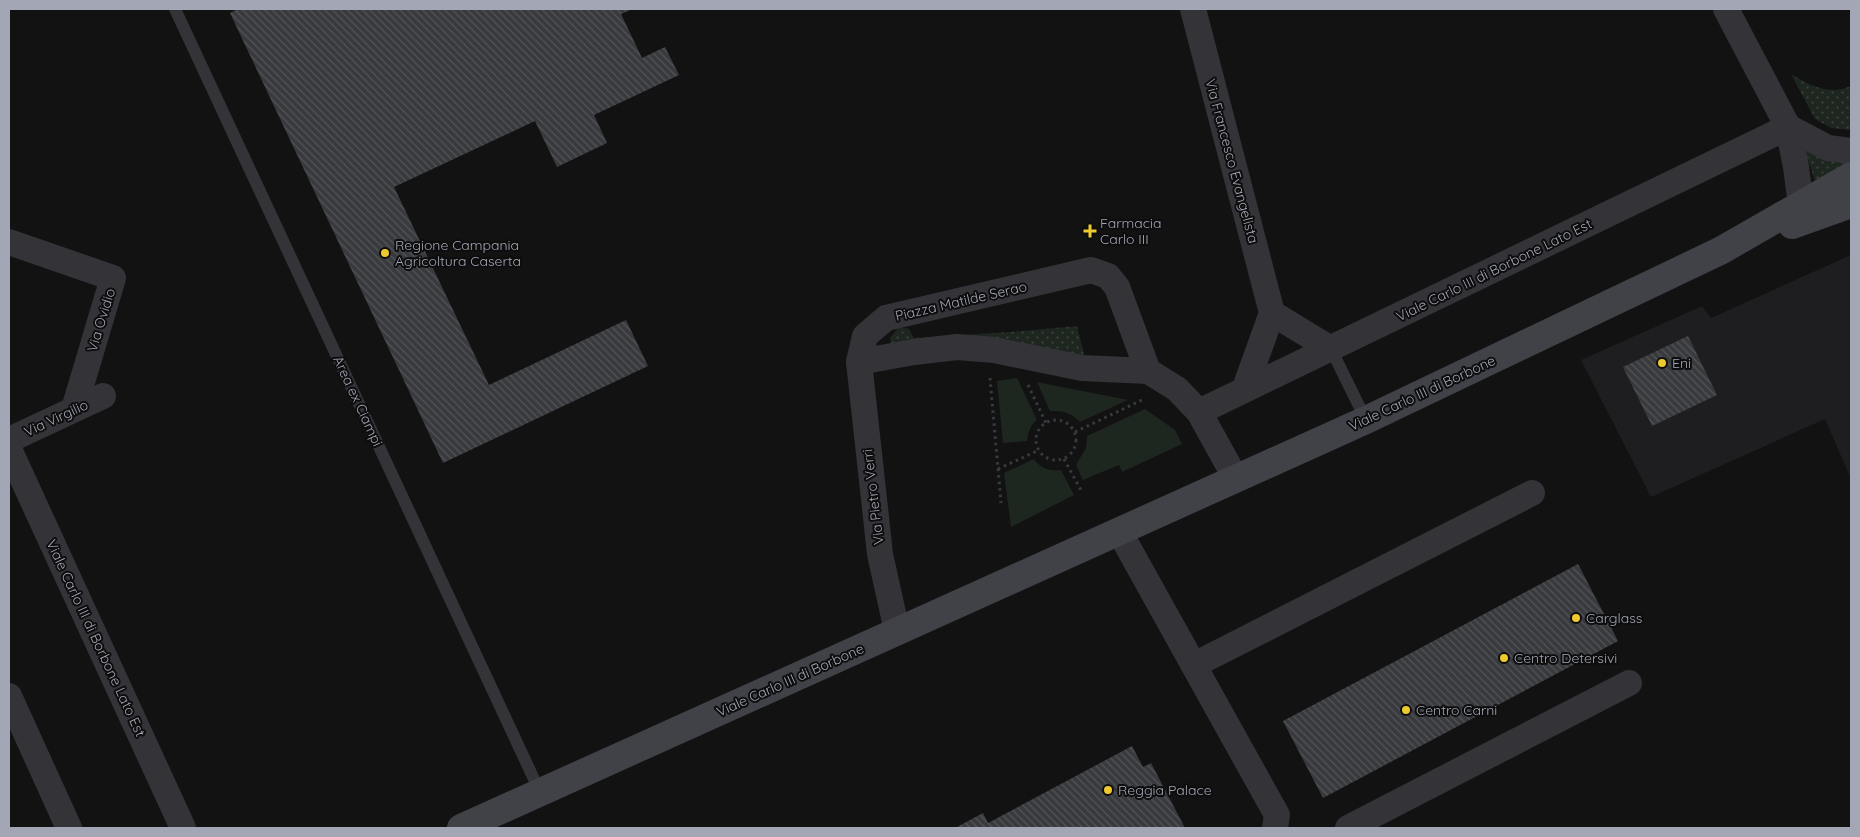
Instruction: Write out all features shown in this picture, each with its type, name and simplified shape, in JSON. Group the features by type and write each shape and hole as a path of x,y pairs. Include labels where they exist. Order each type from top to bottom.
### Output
{"main road":[{"name":"Viale Carlo III di Borbone","path":"461,828 1366,420 1722,250 1851,176"},
{"name":"Viale Carlo III di Borbone","path":"1722,250 1851,204"}],"street":[{"name":"Via Francesco Evangelista","path":"1193,9 1272,313"},
{"path":"1726,9 1788,127 1796,167 1800,206"},
{"path":"1788,127 1828,148 1851,151"},
{"name":"Viale Carlo III di Borbone Lato Est","path":"1199,412 1245,388 1330,349 1788,127"},
{"name":"Via Ovidio","path":"9,242 113,278 74,409"},
{"name":"Piazza Matilde Serao","path":"859,362 865,336 886,318 1091,270 1108,276 1117,287 1148,371"},
{"path":"1245,388 1272,313 1330,349"},
{"path":"859,362 914,352 957,348 1000,352 1082,368 1148,371 1177,389 1199,412 1236,478"},
{"name":"Via Pietro Verri","path":"859,362 880,554 897,631"},
{"name":"Via Virgilio","path":"9,440 103,396"},
{"name":"Viale Carlo III di Borbone Lato Est","path":"9,449 183,828"},
{"path":"1194,665 1532,493"},
{"path":"1119,531 1283,824"},
{"path":"1348,828 1629,683"},
{"path":"9,696 69,828"}],"lane":[{"name":"Area ex Ciampi","path":"175,9 540,792"},
{"path":"1330,349 1366,420"}],"path":[{"path":"1000,352 1046,423"},
{"path":"1000,352 998,469 1001,503"},
{"path":"1075,432 1172,386"},
{"path":"1062,420 1075,432 1076,441 1072,453 1064,458 1054,460 1048,458 1039,450 1036,443 1038,430 1046,423 1062,420"},
{"path":"998,469 1039,450"},
{"path":"1064,458 1082,492"}],"shaded area":[{"path":"1791,74 1820,88 1835,90 1851,86 1851,130 1831,128 1815,119"},
{"path":"1804,148 1845,163 1815,181"},
{"path":"1851,255 1851,479 1825,419 1651,497 1581,360 1702,306 1711,318"},
{"path":"1077,326 1085,358 892,347 890,338 899,327 909,329 914,338"},
{"path":"1017,378 1037,420 1030,429 1027,441 1003,443 997,381"},
{"path":"1037,382 1128,400 1080,422 1066,413 1050,411"},
{"path":"1145,409 1175,430 1182,444 1122,472 1119,465 1083,480 1076,465 1086,448 1087,436"},
{"path":"1034,459 1046,469 1061,470 1074,495 1011,527 1004,473"}],"building":[{"name":"Regione Campania Agricoltura Caserta","path":"238,9 633,9 621,14 642,58 665,47 679,75 594,115 607,143 557,167 535,121 394,187 489,385 626,320 648,366 443,463 230,13"},
{"path":"1688,336 1717,395 1652,426 1623,367"},
{"path":"1578,564 1618,641 1323,798 1283,721"},
{"name":"Reggia Palace","path":"1132,746 1143,767 1151,763 1185,828 955,828 983,813 988,823"}],"place":[{"name":"Farmacia Carlo III","path":"1090,231"},
{"name":"Regione Campania Agricoltura Caserta","path":"385,253"},
{"name":"Eni","path":"1662,363"},
{"name":"Carglass","path":"1576,618"},
{"name":"Centro Detersivi","path":"1504,658"},
{"name":"Centro Carni","path":"1406,710"},
{"name":"Reggia Palace","path":"1108,790"}]}
